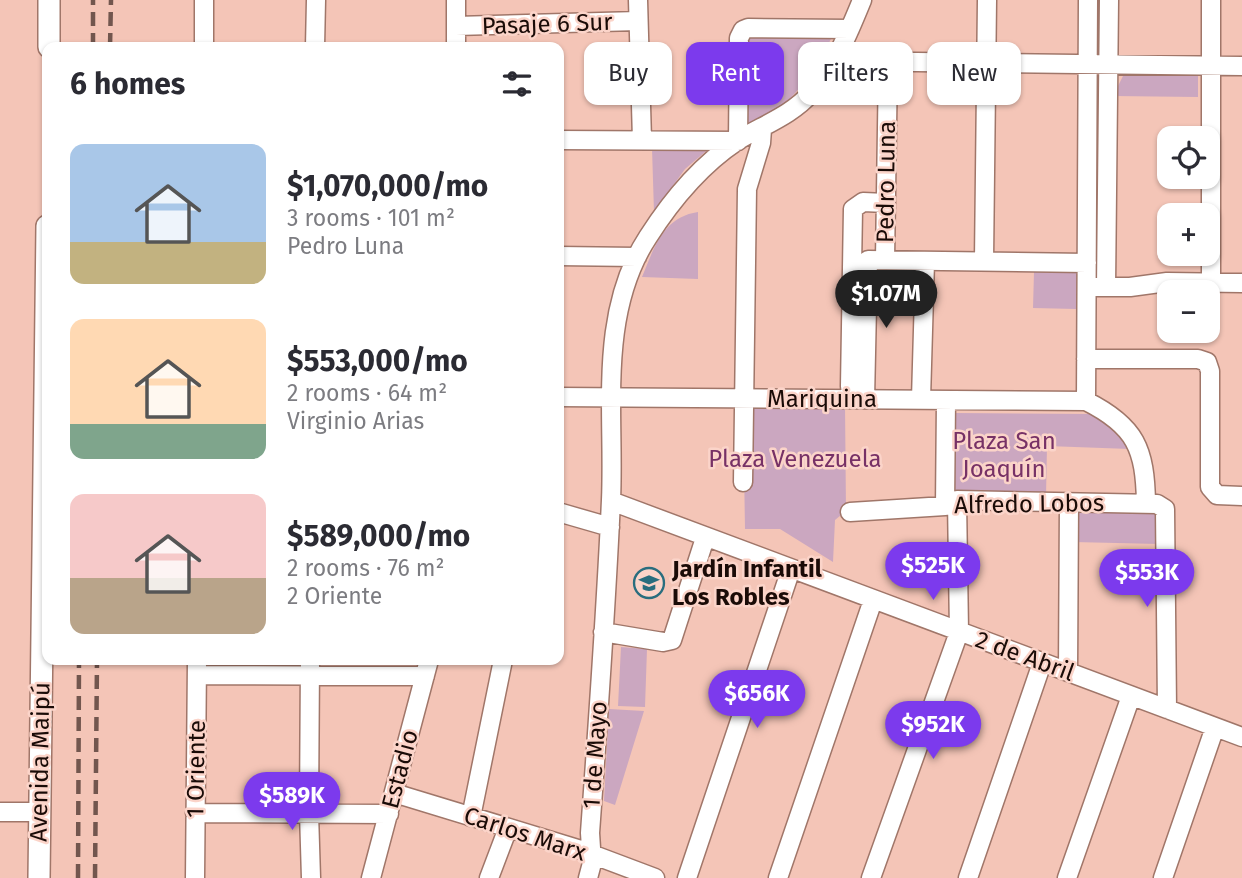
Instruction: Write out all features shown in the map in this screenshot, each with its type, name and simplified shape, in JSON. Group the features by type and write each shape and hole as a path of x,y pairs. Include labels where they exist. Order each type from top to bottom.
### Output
{"main road":[{"path":"49,0 49,42"},
{"name":"Avenida Maipú","path":"39,878 42,645"}],"street":[{"path":"204,0 204,42"},
{"path":"315,42 316,0"},
{"path":"456,0 456,42"},
{"path":"638,0 642,141"},
{"name":"1 de Mayo","path":"844,42 862,0"},
{"path":"986,42 987,0"},
{"path":"1088,0 1086,401 1117,421 1138,445 1145,474 1146,503"},
{"path":"1106,287 1108,0"},
{"path":"1211,0 1211,280"},
{"name":"Pasaje 6 Sur","path":"456,26 638,22"},
{"path":"564,140 738,141 739,38 743,30 850,29"},
{"path":"1021,63 1242,66"},
{"name":"1 de Mayo","path":"588,878 592,855 590,833 610,527 613,357 616,320 625,285 646,239 685,187 711,161 738,141 762,129 798,104"},
{"name":"Pedro Luna","path":"859,399 886,203 887,105"},
{"path":"984,261 986,105"},
{"path":"743,482 747,197 748,180 761,143 762,129"},
{"path":"859,399 850,386 853,209 859,203 886,203"},
{"path":"564,256 637,257"},
{"path":"877,260 1087,263"},
{"path":"921,400 925,261"},
{"path":"1220,282 1242,283"},
{"path":"1087,287 1157,283"},
{"path":"1086,359 1198,359 1207,362 1210,371 1210,488 1217,495 1242,496"},
{"name":"Mariquina","path":"564,397 1086,401"},
{"path":"871,878 959,632 946,400"},
{"name":"2 de Abril","path":"611,501 1242,737"},
{"path":"1068,672 1069,502"},
{"name":"Alfredo Lobos","path":"850,512 951,503 1157,504 1165,509 1167,709"},
{"path":"564,514 610,527"},
{"path":"603,632 663,642 672,640 705,537"},
{"path":"687,878 790,569"},
{"path":"778,878 873,600"},
{"path":"968,878 1042,663"},
{"path":"471,817 502,665"},
{"path":"197,667 427,668"},
{"name":"1 Oriente","path":"195,878 197,667"},
{"path":"310,668 311,878"},
{"name":"Estadio","path":"371,878 427,668"},
{"path":"1066,878 1131,696"},
{"path":"1163,878 1215,727"},
{"name":"Carlos Marx","path":"394,793 592,855 655,878"},
{"path":"0,812 40,812"},
{"path":"195,813 389,814"},
{"path":"489,878 508,828"}],"green space":[{"path":"741,32 834,33 829,42 798,42 798,90 784,103 784,42 741,42"},
{"path":"1125,72 1198,73 1198,97 1113,96"},
{"path":"739,105 782,105 766,117 739,128"},
{"path":"711,147 685,169 654,212 652,148"},
{"path":"698,212 698,279 642,277 656,245 668,227 686,215"},
{"path":"1034,272 1077,273 1076,309 1033,308"},
{"name":"Plaza Venezuela","path":"845,405 846,511 835,520 833,562 780,529 745,529 743,406"},
{"name":"Plaza San Joaquín","path":"954,413 1093,414 1105,422 1130,449 1047,446 1046,496 952,496"},
{"path":"1074,505 1160,505 1160,544 1073,542"},
{"path":"621,647 647,649 645,707 618,706"},
{"path":"609,709 644,711 615,805 604,801"}],"railway":[{"path":"93,0 93,42"},
{"path":"110,42 111,0"},
{"path":"78,878 79,665"},
{"path":"95,878 97,665"}],"place":[{"name":"Jardín Infantil Los Robles","path":"649,583"}]}
